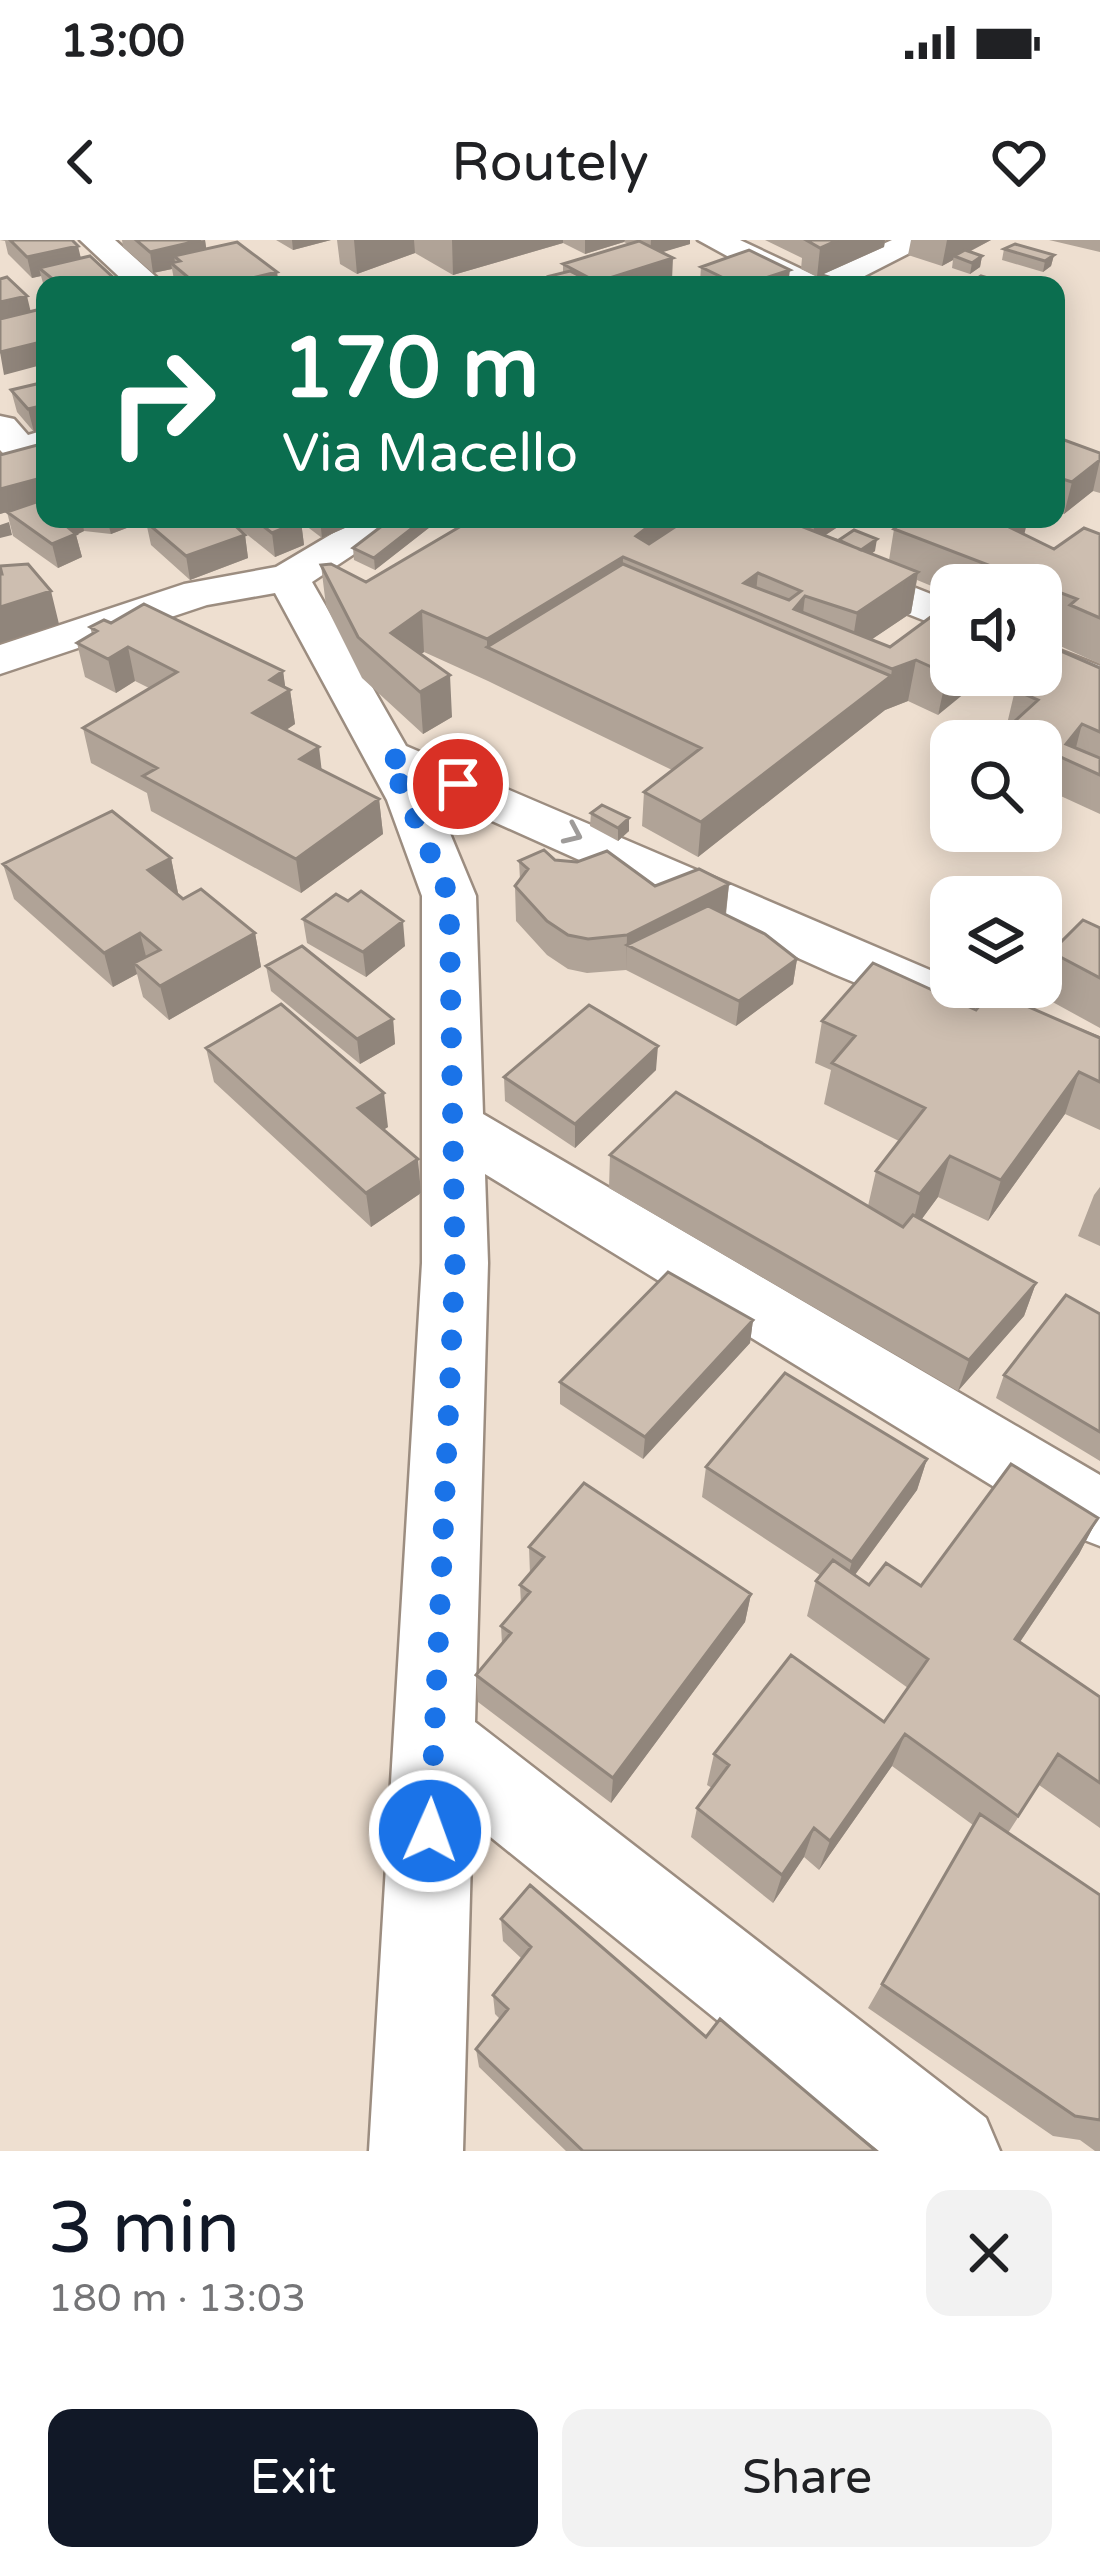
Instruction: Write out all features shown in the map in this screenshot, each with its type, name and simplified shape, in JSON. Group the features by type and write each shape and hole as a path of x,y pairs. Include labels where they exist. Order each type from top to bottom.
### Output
{"street":[{"path":"96,240 138,276"},
{"path":"714,240 788,276"},
{"path":"840,276 919,240"},
{"path":"0,427 20,449 36,445"},
{"path":"0,660 199,593 288,578 371,528"},
{"path":"728,528 930,610"},
{"path":"288,578 388,756 449,896 455,1263 416,2151"},
{"path":"1062,666 1100,683"},
{"path":"388,756 854,961 1100,1062"},
{"path":"453,1125 1100,1513"},
{"path":"434,1740 953,2151"}],"building":[{"path":"10,240 72,240 78,246 27,257"},
{"path":"136,240 201,240 150,252"},
{"path":"806,240 838,240 820,248"},
{"path":"639,241 673,258 616,276 586,276 563,264"},
{"path":"237,242 277,272 186,276 171,263 180,261 174,256"},
{"path":"1015,244 1054,255 1045,261 1004,249"},
{"path":"749,250 790,270 772,276 720,276 701,267"},
{"path":"965,250 982,256 972,263 954,256"},
{"path":"90,256 112,276 49,276 39,268"},
{"path":"7,277 27,296 0,302 0,279"},
{"path":"36,310 36,343 0,352 0,319"},
{"path":"36,384 36,407 28,409 11,390"},
{"path":"1065,440 1100,453 1100,460 1072,482 1065,480"},
{"path":"36,445 36,479 0,489 0,455"},
{"path":"36,502 36,528 69,528 76,534 52,544 7,512"},
{"path":"153,528 238,528 245,535 186,556"},
{"path":"379,528 412,528 374,558 353,548"},
{"path":"458,528 646,528 636,536 649,544 673,528 806,528 918,572 857,613 805,596 794,609 890,647 930,617 930,666 916,660 892,669 623,557 487,639 422,611 391,633 450,675 420,692 358,637 321,565 331,564 366,582","holes":["758,573 801,591 789,600 744,583"]},
{"path":"1011,528 1054,549 1084,528 1100,534 1100,618 1070,605 1077,599 1062,593 1062,564 986,564 894,529"},
{"path":"854,530 877,539 861,550 839,540"},
{"path":"28,564 51,591 0,607 0,566"},
{"path":"623,564 891,676 701,822 644,792 701,748 487,647"},
{"path":"144,604 283,671 270,680 290,690 253,713 319,747 300,759 379,799 296,859 143,776 157,768 83,728 177,672 128,647 108,659 77,643 97,631 90,627 104,620 111,623"},
{"path":"1062,651 1100,668 1100,732 1082,724 1066,744 1100,758 1100,775 1062,758 1062,720 1016,720 1038,700 1029,696 1062,696"},
{"path":"602,805 629,818 618,828 591,813"},
{"path":"112,811 171,858 148,870 183,899 201,889 255,933 160,986 134,963 160,950 140,933 104,953 3,864"},
{"path":"544,850 555,860 577,862 607,851 655,886 699,869 729,884 627,935 588,939 568,935 547,921 515,886 528,869 519,861"},
{"path":"361,891 403,921 363,952 303,919 336,894 348,901"},
{"path":"708,906 765,934 797,959 739,1001 627,945"},
{"path":"1083,920 1100,928 1100,978 1062,958 1062,941"},
{"path":"302,946 393,1019 357,1039 266,966"},
{"path":"873,963 930,989 930,1008 1031,1008 1100,1038 1100,1082 1079,1072 1001,1180 950,1156 920,1194 876,1171 925,1108 832,1063 855,1036 822,1021"},
{"path":"281,1004 384,1093 358,1108 418,1159 366,1193 206,1048"},
{"path":"589,1005 658,1046 575,1124 504,1077"},
{"path":"676,1092 903,1227 913,1215 1036,1283 969,1360 610,1155"},
{"path":"668,1272 753,1320 645,1437 560,1382"},
{"path":"1066,1295 1100,1314 1100,1432 1004,1375"},
{"path":"785,1373 927,1459 852,1562 706,1467"},
{"path":"1011,1464 1098,1518 1015,1639 1100,1697 1100,1783 1058,1754 1018,1816 905,1734 830,1841 814,1828 782,1875 697,1808 729,1765 714,1754 791,1655 884,1722 928,1659 816,1581 833,1560 869,1585 886,1563 921,1586"},
{"path":"584,1483 751,1594 613,1778 476,1675 511,1633 501,1626 530,1592 520,1585 544,1557 529,1547"},
{"path":"980,1814 1100,1895 1100,2120 1075,2116 882,1984"},
{"path":"530,1885 706,2037 720,2019 876,2151 583,2151 476,2049 508,2009 493,1995 531,1947 501,1919"}],"route":[{"path":"430,1831 455,1263 449,896 412,800 388,756 458,784"}]}
